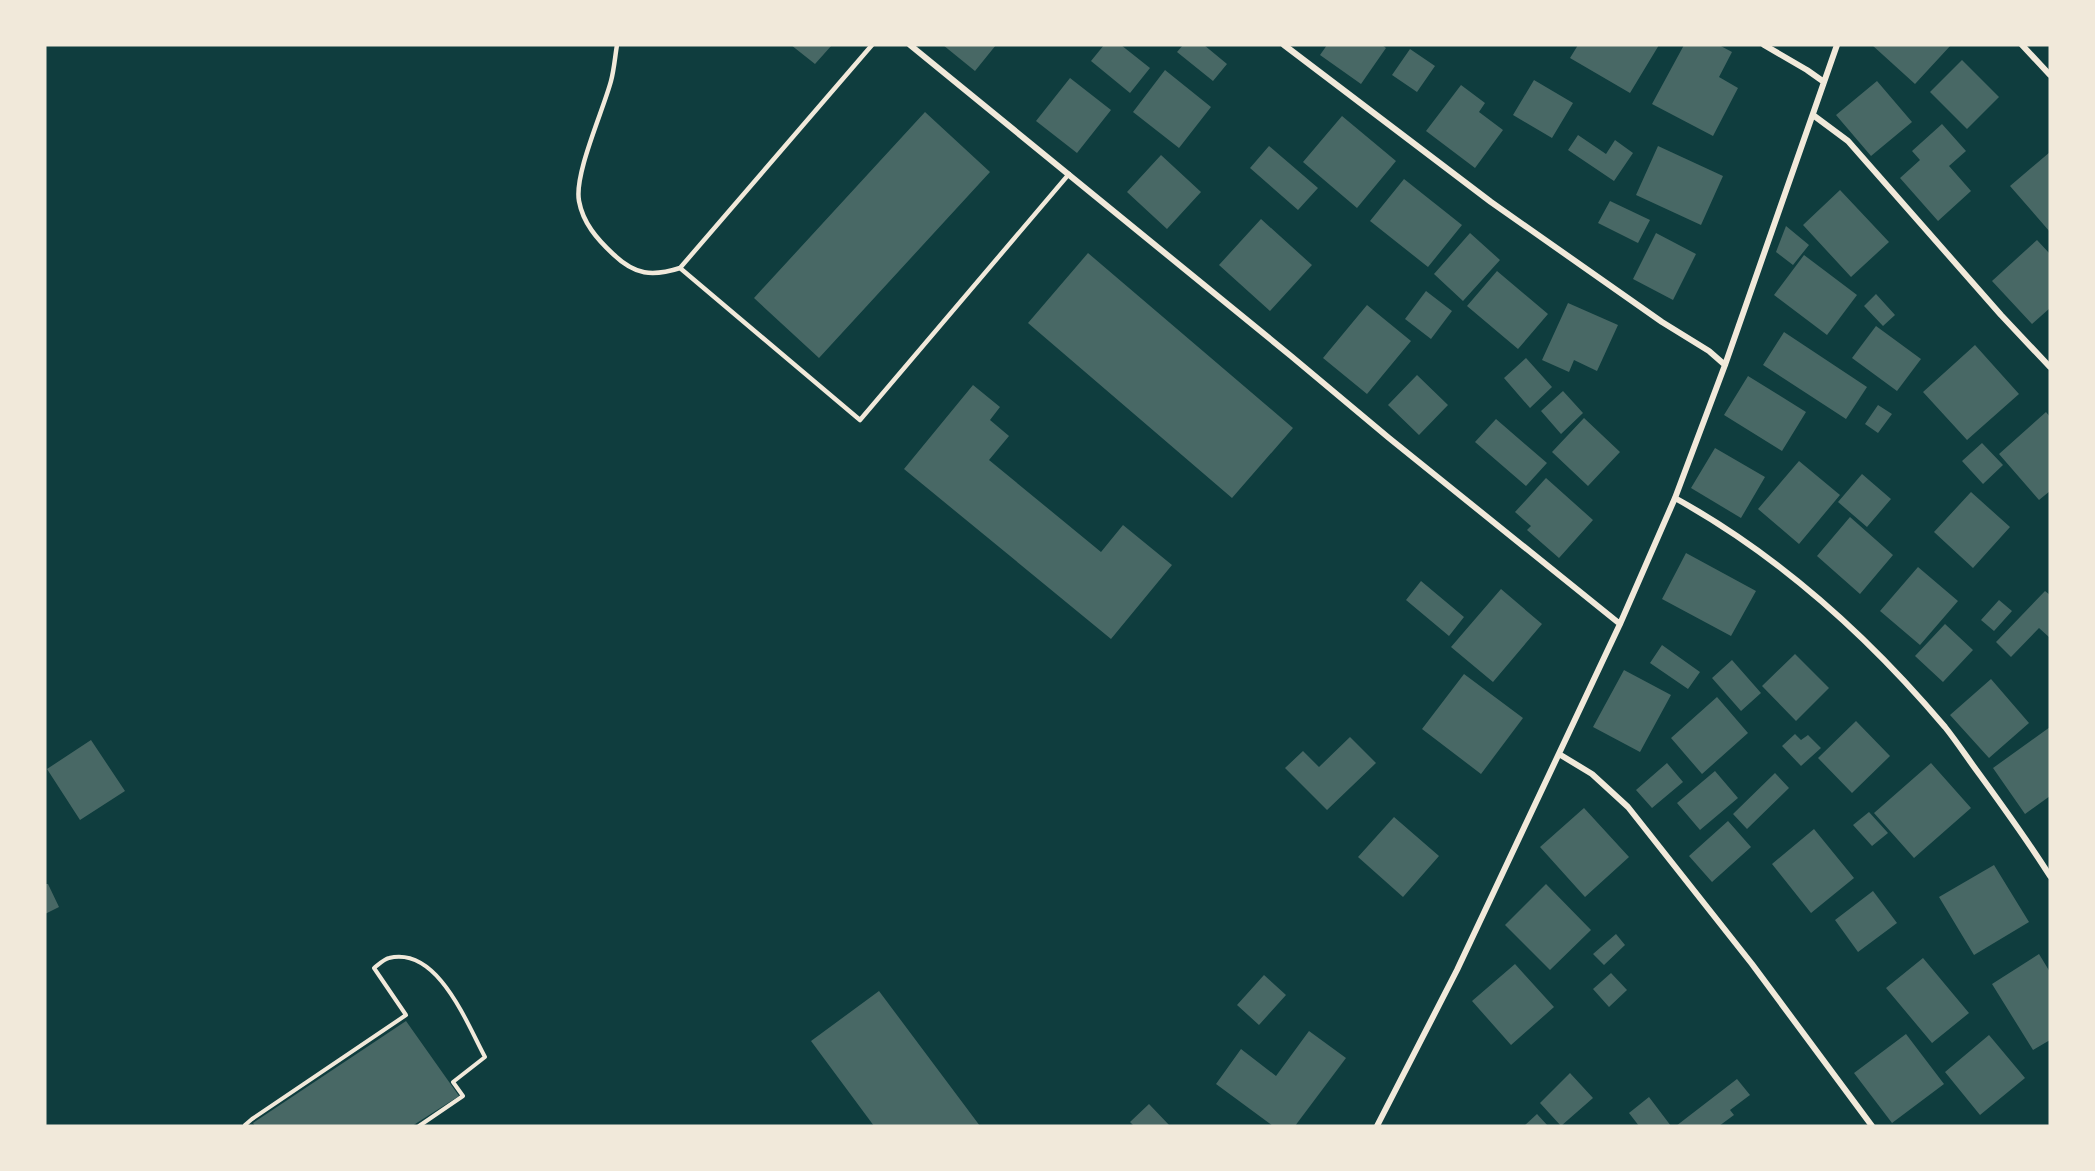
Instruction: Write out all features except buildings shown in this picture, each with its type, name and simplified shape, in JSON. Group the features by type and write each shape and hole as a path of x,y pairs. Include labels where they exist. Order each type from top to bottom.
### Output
{"street":[{"path":"910,45 1398,446 1620,624"},
{"path":"1284,45 1491,202 1725,364"},
{"path":"1764,45 1824,82"},
{"path":"1377,1126 1433,1021 1620,624 1675,498 1725,364 1837,45"},
{"path":"2022,45 2050,75"},
{"path":"1813,115 1848,141 2001,315 2050,367"},
{"path":"1675,498 1716,520 1780,565 1864,640 1946,728 2027,840 2050,876"},
{"path":"1559,754 1592,774 1628,807 1752,964 1872,1126"}],"lane":[{"path":"617,45 611,79 580,178 579,199 585,222 597,238 623,263 639,272 660,274 680,268 872,45"},
{"path":"680,268 860,420 1069,174"}],"path":[{"path":"246,1126 252,1119 406,1015 374,968 388,958 415,958 433,971 447,988 485,1057 453,1082 463,1096 419,1126"}]}
